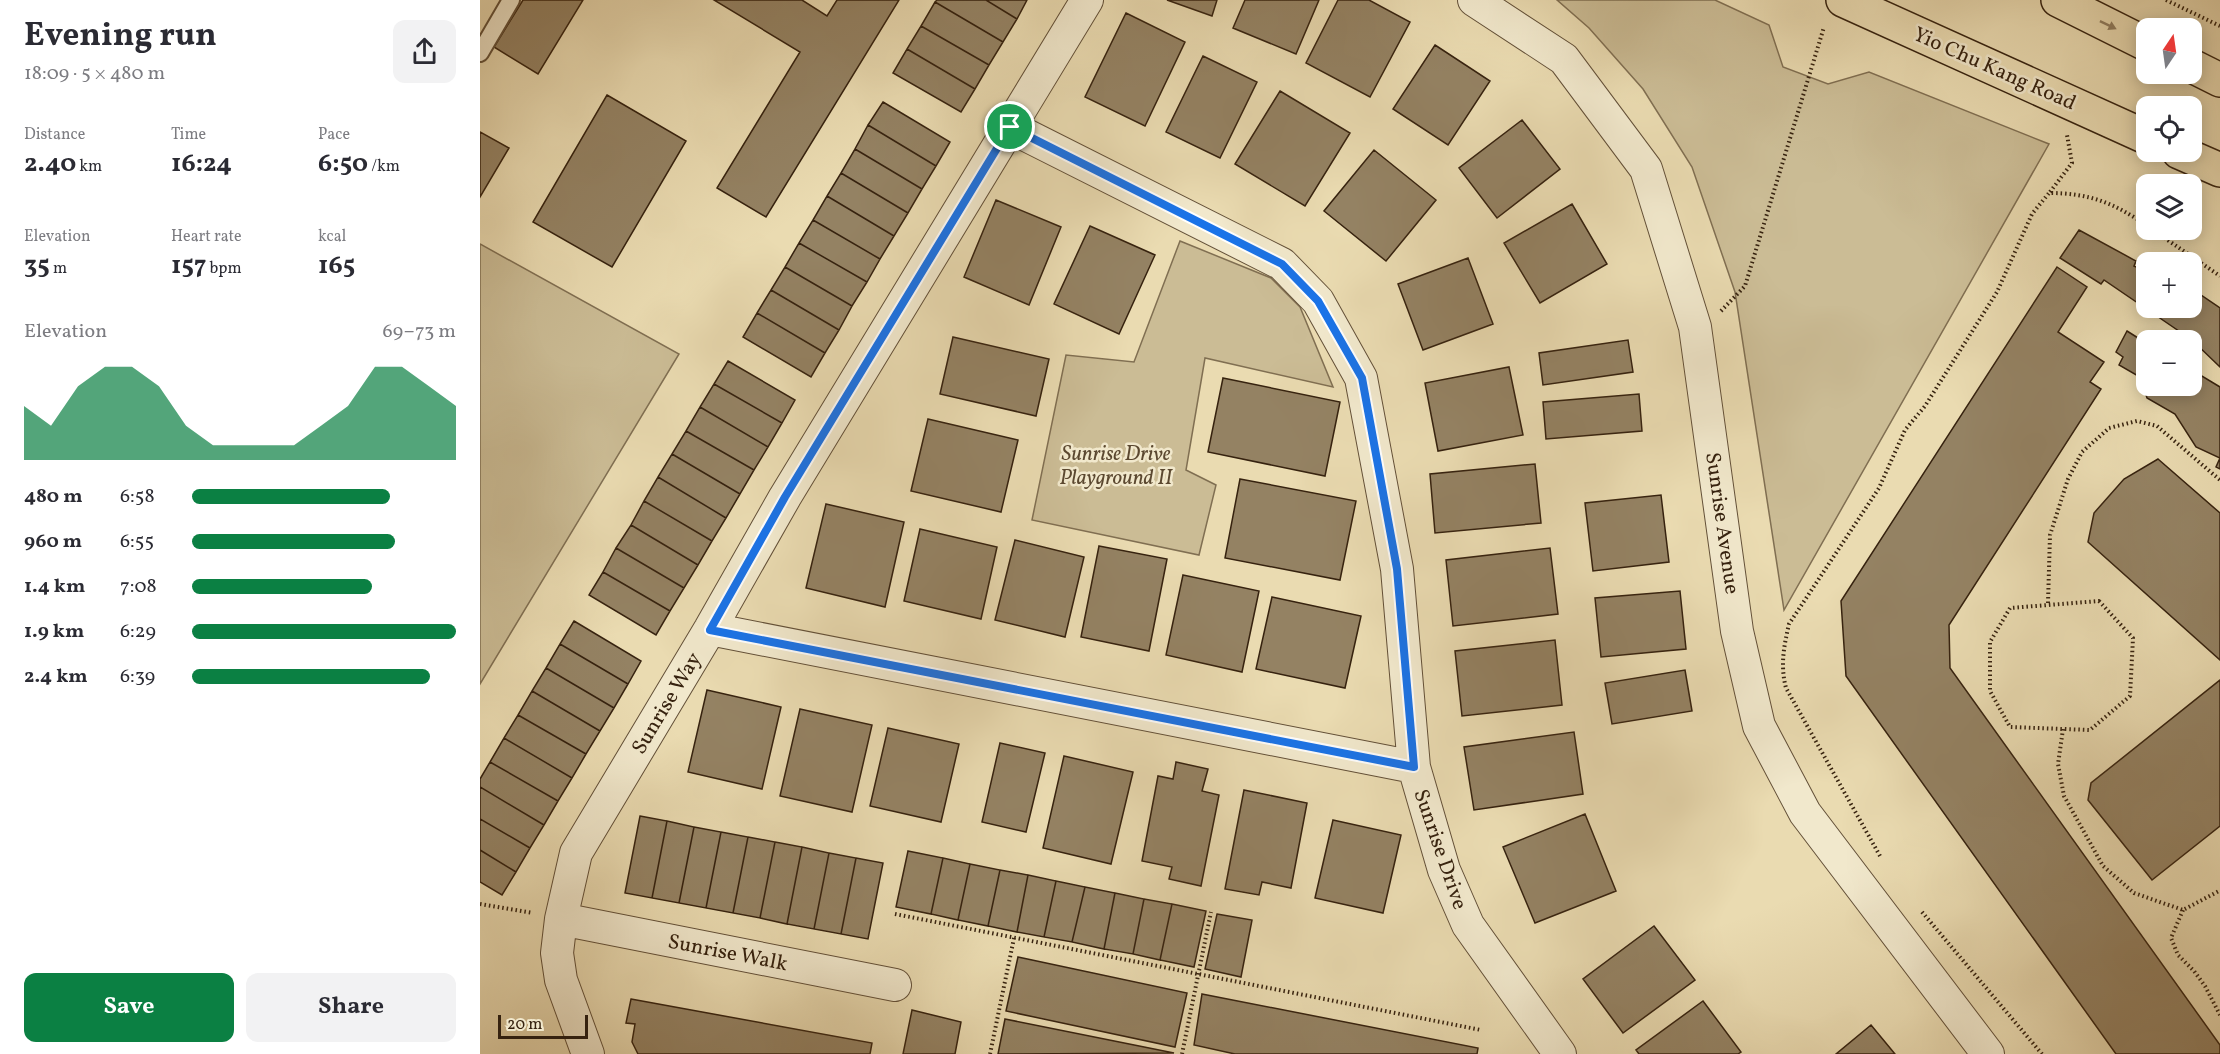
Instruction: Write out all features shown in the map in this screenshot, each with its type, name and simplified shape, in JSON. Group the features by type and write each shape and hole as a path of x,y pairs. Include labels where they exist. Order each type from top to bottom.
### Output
{"main road":[{"name":"Yio Chu Kang Road","path":"1843,0 2136,132"},
{"path":"2058,0 2136,39"},
{"path":"2202,56 2220,56"},
{"path":"2202,71 2220,80"},
{"path":"2202,162 2220,170"}],"street":[{"name":"Sunrise Way","path":"588,1054 561,980 557,953 561,919 576,853 710,630 785,497 1087,0"},
{"name":"Sunrise Avenue","path":"1474,0 1564,59 1646,169 1695,327 1737,631 1759,726 1805,813 1988,1054"},
{"name":"Sunrise Drive","path":"1010,127 1282,264 1318,301 1362,378 1397,569 1414,767 1444,870 1468,925 1560,1054"},
{"path":"710,630 1414,767"},
{"name":"Sunrise Walk","path":"561,919 895,986"}],"lane":[{"path":"480,53 511,0"}],"path":[{"path":"2166,0 2220,26"},
{"path":"1717,315 1732,303 1745,286 1824,27"},
{"path":"1884,865 1786,688 1782,672 1783,650 1789,624 1879,488 1905,430 1925,406 1997,292 2032,214 2072,163 2067,135"},
{"path":"2049,193 2077,193 2122,208 2136,218"},
{"path":"2168,240 2220,276"},
{"path":"2048,603 2050,535 2068,479 2082,452 2109,428 2137,421 2157,426 2220,480"},
{"path":"2099,601 2133,638 2130,696 2090,730 2063,729 2010,727 1990,691 1990,642 2010,608 2048,603 2099,601"},
{"path":"2063,729 2058,764 2064,796 2103,866 2134,893 2183,910"},
{"path":"2218,891 2183,910 2171,938 2178,955 2205,986 2220,1015"},
{"path":"480,904 561,919"},
{"path":"1921,910 2042,1054"},
{"path":"1182,1054 1211,912"},
{"path":"895,914 1481,1030"},
{"path":"990,1054 1014,938"}],"green space":[{"path":"1557,0 1715,0 1769,25 1783,67 1828,84 1869,72 2049,144 1784,610 1735,292 1692,167 1643,89 1589,28"},
{"name":"Sunrise Drive Playground II","path":"1180,241 1271,278 1300,307 1333,387 1205,358 1186,470 1216,485 1199,555 1032,520 1066,355 1134,362"},
{"path":"480,244 679,354 480,684"}],"building":[{"path":"523,0 583,0 538,74 494,47"},
{"path":"714,0 802,0 827,16 837,0 899,0 766,217 717,188 800,52"},
{"path":"937,0 986,0 1017,19 1003,42 935,2"},
{"path":"986,0 1027,0 1017,19"},
{"path":"1167,0 1217,0 1212,16"},
{"path":"1245,0 1319,0 1296,54 1233,28"},
{"path":"1338,0 1369,0 1410,22 1370,97 1306,63"},
{"path":"935,2 1003,42 989,65 921,26"},
{"path":"1126,13 1185,42 1145,126 1085,97"},
{"path":"921,26 989,65 975,89 907,49"},
{"path":"1435,45 1490,81 1448,145 1393,109"},
{"path":"907,49 975,89 961,112 893,73"},
{"path":"1203,56 1257,82 1220,158 1166,132"},
{"path":"1280,91 1350,133 1305,206 1235,164"},
{"path":"607,95 686,141 612,267 533,222"},
{"path":"883,102 950,142 936,166 868,125"},
{"path":"1522,120 1560,169 1497,218 1459,168"},
{"path":"868,125 936,166 922,189 855,149"},
{"path":"480,132 509,148 480,197"},
{"path":"855,149 922,189 908,213 841,173"},
{"path":"1374,150 1436,200 1386,261 1324,211"},
{"path":"841,173 908,213 894,236 827,196"},
{"path":"827,196 894,236 880,259 813,220"},
{"path":"996,200 1061,227 1029,305 964,277"},
{"path":"1572,204 1607,264 1540,303 1504,243"},
{"path":"813,220 880,259 867,282 799,243"},
{"path":"1090,226 1155,255 1119,334 1054,304"},
{"path":"2079,230 2136,261 2134,266 2136,267 2136,302 2104,280 2101,284 2060,258"},
{"path":"799,243 867,282 852,306 785,267"},
{"path":"1468,258 1493,324 1423,350 1398,284"},
{"path":"785,267 852,306 839,330 771,290"},
{"path":"2057,267 2087,287 2058,332 2104,362 2090,382 2101,389 1949,625 1950,668 2220,1045 2220,1054 2116,1054 1846,676 1841,601"},
{"path":"771,290 839,330 825,353 757,313"},
{"path":"2202,296 2220,308 2220,367 2202,350 2202,330 2177,330 2160,318 2202,318"},
{"path":"757,313 825,353 811,377 743,337"},
{"path":"2127,331 2136,337 2136,375 2119,365 2123,357 2116,352"},
{"path":"953,337 1049,359 1036,416 940,394"},
{"path":"1628,340 1633,372 1543,385 1539,353"},
{"path":"728,361 795,400 782,423 714,384"},
{"path":"1509,367 1523,435 1438,451 1425,383"},
{"path":"2202,376 2220,387 2220,458 2196,447 2175,414 2146,396 2202,396"},
{"path":"1223,378 1340,402 1325,476 1208,452"},
{"path":"714,384 782,423 768,447 700,407"},
{"path":"1639,394 1642,431 1546,439 1543,402"},
{"path":"700,407 768,447 754,470 686,431"},
{"path":"928,419 1018,440 1001,512 911,491"},
{"path":"686,431 754,470 740,494 672,454"},
{"path":"672,454 740,494 726,518 658,477"},
{"path":"2158,459 2220,513 2220,660 2088,542 2094,513 2124,479"},
{"path":"1535,464 1541,523 1435,533 1430,474"},
{"path":"658,477 726,518 712,541 644,501"},
{"path":"1240,479 1356,501 1340,580 1225,558"},
{"path":"1661,495 1669,562 1593,571 1585,503"},
{"path":"644,501 712,541 698,565 631,525"},
{"path":"826,504 904,522 885,607 806,588"},
{"path":"631,525 698,565 684,588 616,548"},
{"path":"920,529 997,547 981,619 904,601"},
{"path":"1015,540 1084,557 1065,637 995,620"},
{"path":"1099,546 1167,559 1149,651 1081,637"},
{"path":"616,548 684,588 670,611 603,572"},
{"path":"1550,548 1558,614 1453,626 1446,560"},
{"path":"603,572 670,611 656,635 589,595"},
{"path":"1183,575 1259,591 1242,672 1166,655"},
{"path":"1680,591 1686,649 1601,657 1595,598"},
{"path":"1272,597 1361,616 1345,688 1256,669"},
{"path":"574,621 641,661 628,684 560,644"},
{"path":"1555,640 1562,705 1462,716 1455,651"},
{"path":"560,644 628,684 614,708 546,668"},
{"path":"546,668 614,708 600,731 532,691"},
{"path":"1685,670 1692,711 1612,724 1605,683"},
{"path":"2220,680 2220,826 2152,880 2088,800 2091,783"},
{"path":"707,690 781,707 762,789 688,772"},
{"path":"532,691 600,731 586,754 518,715"},
{"path":"800,709 872,725 852,812 780,796"},
{"path":"518,715 586,754 572,778 504,738"},
{"path":"888,728 959,744 941,822 870,806"},
{"path":"1574,732 1583,794 1474,810 1464,747"},
{"path":"504,738 572,778 558,801 490,762"},
{"path":"1000,743 1045,753 1026,832 982,822"},
{"path":"1064,756 1133,772 1111,864 1043,848"},
{"path":"490,762 558,801 544,825 480,787 480,779"},
{"path":"1176,762 1208,769 1202,791 1219,795 1201,886 1169,879 1172,867 1142,861 1158,776 1173,779"},
{"path":"480,787 544,825 530,848 480,819"},
{"path":"1244,790 1307,803 1291,888 1262,882 1259,895 1225,889"},
{"path":"1585,814 1616,891 1535,923 1503,847"},
{"path":"640,816 667,821 652,898 625,893"},
{"path":"480,819 530,848 516,872 480,850"},
{"path":"1333,820 1401,835 1383,913 1315,898"},
{"path":"667,821 694,827 679,903 652,898"},
{"path":"694,827 721,832 706,908 679,903"},
{"path":"721,832 748,837 733,913 706,908"},
{"path":"748,837 775,842 760,918 733,913"},
{"path":"775,842 802,847 787,924 760,918"},
{"path":"802,847 829,853 814,929 787,924"},
{"path":"480,850 516,872 502,895 480,882"},
{"path":"908,851 943,858 931,914 896,907"},
{"path":"829,853 856,858 841,934 814,929"},
{"path":"856,858 883,863 868,939 841,934"},
{"path":"943,858 970,864 958,920 931,914"},
{"path":"970,864 1000,870 988,926 958,920"},
{"path":"1000,870 1028,875 1017,932 988,926"},
{"path":"1028,875 1056,881 1044,937 1017,932"},
{"path":"1056,881 1085,887 1072,942 1044,937"},
{"path":"1085,887 1115,893 1104,949 1072,942"},
{"path":"1115,893 1144,899 1133,954 1104,949"},
{"path":"1144,899 1172,904 1160,960 1133,954"},
{"path":"1172,904 1206,911 1194,967 1160,960"},
{"path":"1217,914 1252,920 1241,977 1205,969"},
{"path":"1654,926 1695,980 1623,1033 1583,979"},
{"path":"1018,957 1187,993 1175,1047 1006,1011"},
{"path":"1202,994 1478,1048 1477,1054 1235,1054 1194,1045"},
{"path":"631,999 872,1043 870,1054 638,1054 632,1042 635,1024 626,1023"},
{"path":"1703,1001 1741,1052 1738,1054 1639,1054 1636,1050"},
{"path":"912,1010 961,1022 955,1054 903,1054"},
{"path":"1005,1019 1174,1053 998,1054"},
{"path":"1871,1025 1895,1054 1836,1054"}],"route":[{"path":"1010,127 1282,264 1318,301 1362,378 1397,569 1414,767 710,630 785,497 1010,127"}]}
